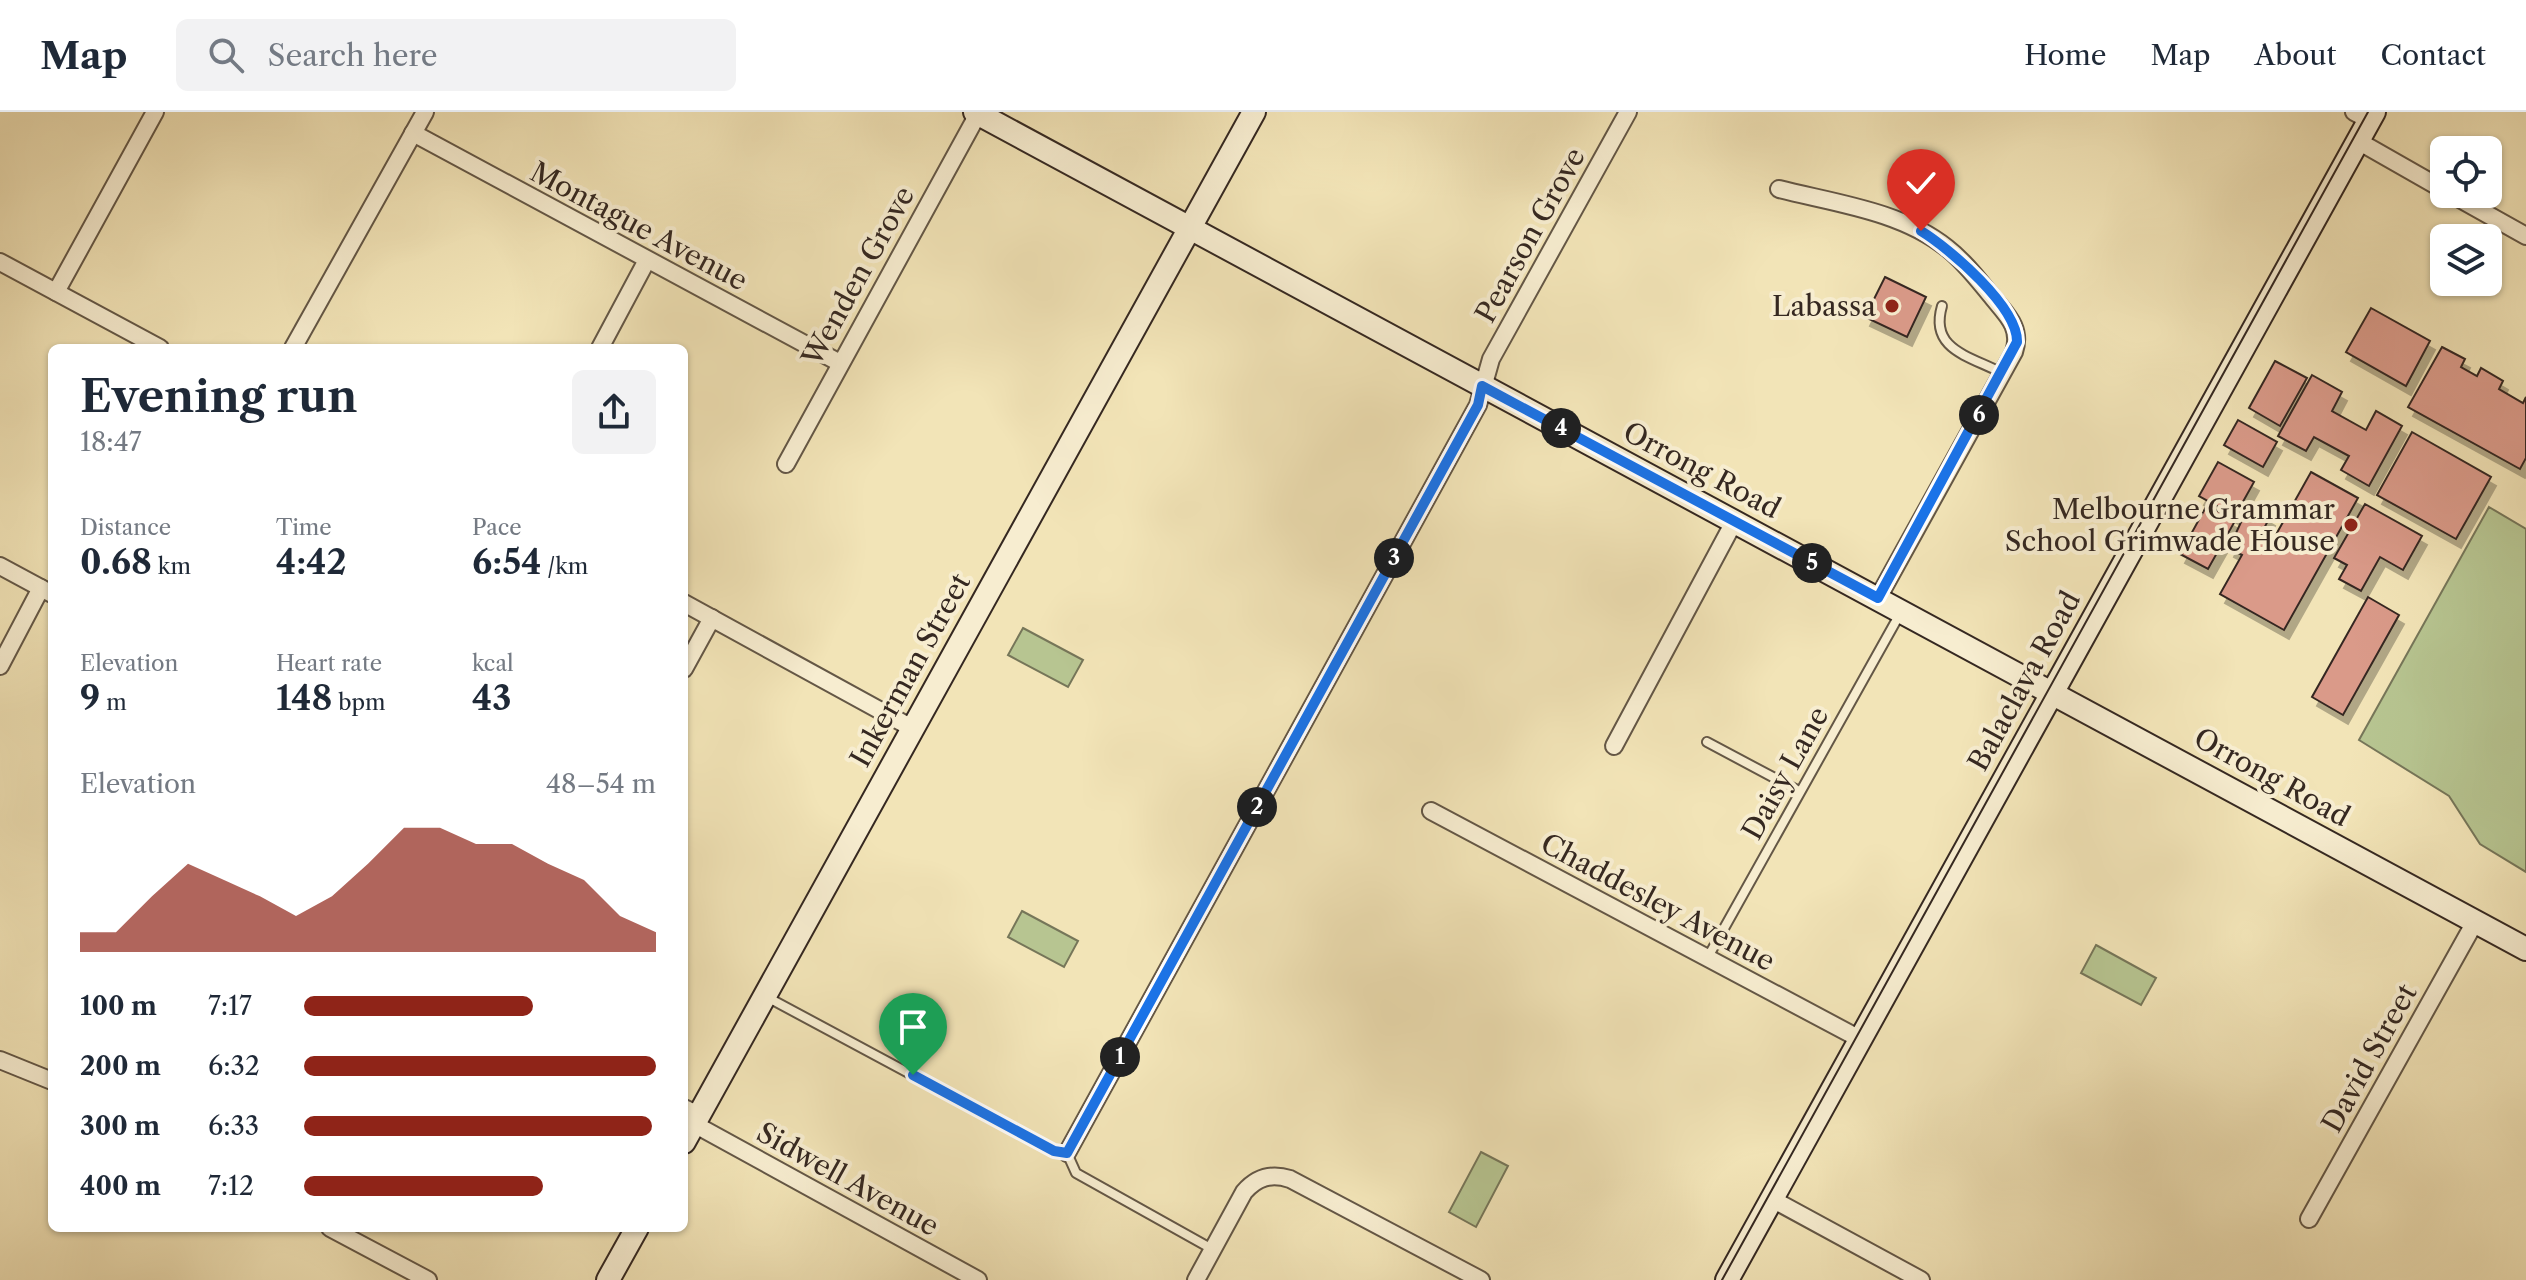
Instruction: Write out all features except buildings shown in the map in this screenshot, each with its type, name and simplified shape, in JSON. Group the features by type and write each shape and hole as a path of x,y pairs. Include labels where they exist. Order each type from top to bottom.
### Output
{"street":[{"path":"56,292 155,112"},
{"path":"295,344 425,112"},
{"name":"Inkerman Street","path":"690,1122 764,996 1254,112"},
{"name":"Pearson Grove","path":"1067,1153 1478,405 1491,359 1628,112"},
{"name":"Orrong Road","path":"976,113 2526,949"},
{"name":"Wenden Grove","path":"786,464 976,113"},
{"name":"Balaclava Road","path":"1727,1280 2358,141 2366,115"},
{"name":"Montague Avenue","path":"413,133 840,363"},
{"path":"2358,141 2430,182"},
{"path":"1779,189 1883,216 1921,231 1946,247 1971,271 2015,327 2017,342 2002,373 1878,598"},
{"path":"2476,208 2526,236"},
{"path":"602,344 647,260"},
{"path":"0,262 153,344"},
{"path":"1614,746 1734,522"},
{"path":"0,566 47,591 0,666"},
{"path":"688,605 912,728"},
{"path":"688,662 712,618"},
{"name":"Chaddesley Avenue","path":"1431,811 1860,1039"},
{"name":"David Street","path":"2309,1219 2475,922"},
{"path":"0,1060 48,1077"},
{"name":"Sidwell Avenue","path":"690,1122 978,1280"},
{"path":"1196,1280 1249,1186 1263,1178 1280,1176 1481,1280"},
{"path":"1772,1199 1921,1280"},
{"path":"338,1232 428,1280"},
{"path":"611,1279 635,1232"}],"lane":[{"path":"1942,306 1937,328 1944,342 2002,373"},
{"name":"Daisy Lane","path":"1708,957 1901,611"},
{"path":"1707,742 1799,791"},
{"path":"764,996 1054,1151 1067,1153 1076,1173 1212,1249"}],"green space":[{"path":"2489,507 2526,529 2526,872 2480,844 2449,796 2359,740"},
{"path":"1023,628 1083,660 1068,687 1008,655"},
{"path":"1022,911 1078,941 1064,967 1008,937"},
{"path":"2096,945 2156,978 2141,1005 2081,973"},
{"path":"1481,1152 1508,1166 1476,1227 1449,1212"}],"tram line":[{"path":"1722,1280 2368,112"}],"place":[{"name":"Labassa","path":"1892,306"},
{"name":"Melbourne Grammar School Grimwade House","path":"2351,525"}],"route":[{"path":"913,1075 1054,1151 1067,1153 1478,405 1482,386 1878,598 2017,342 2015,327 1971,271 1946,247 1921,231"}]}
